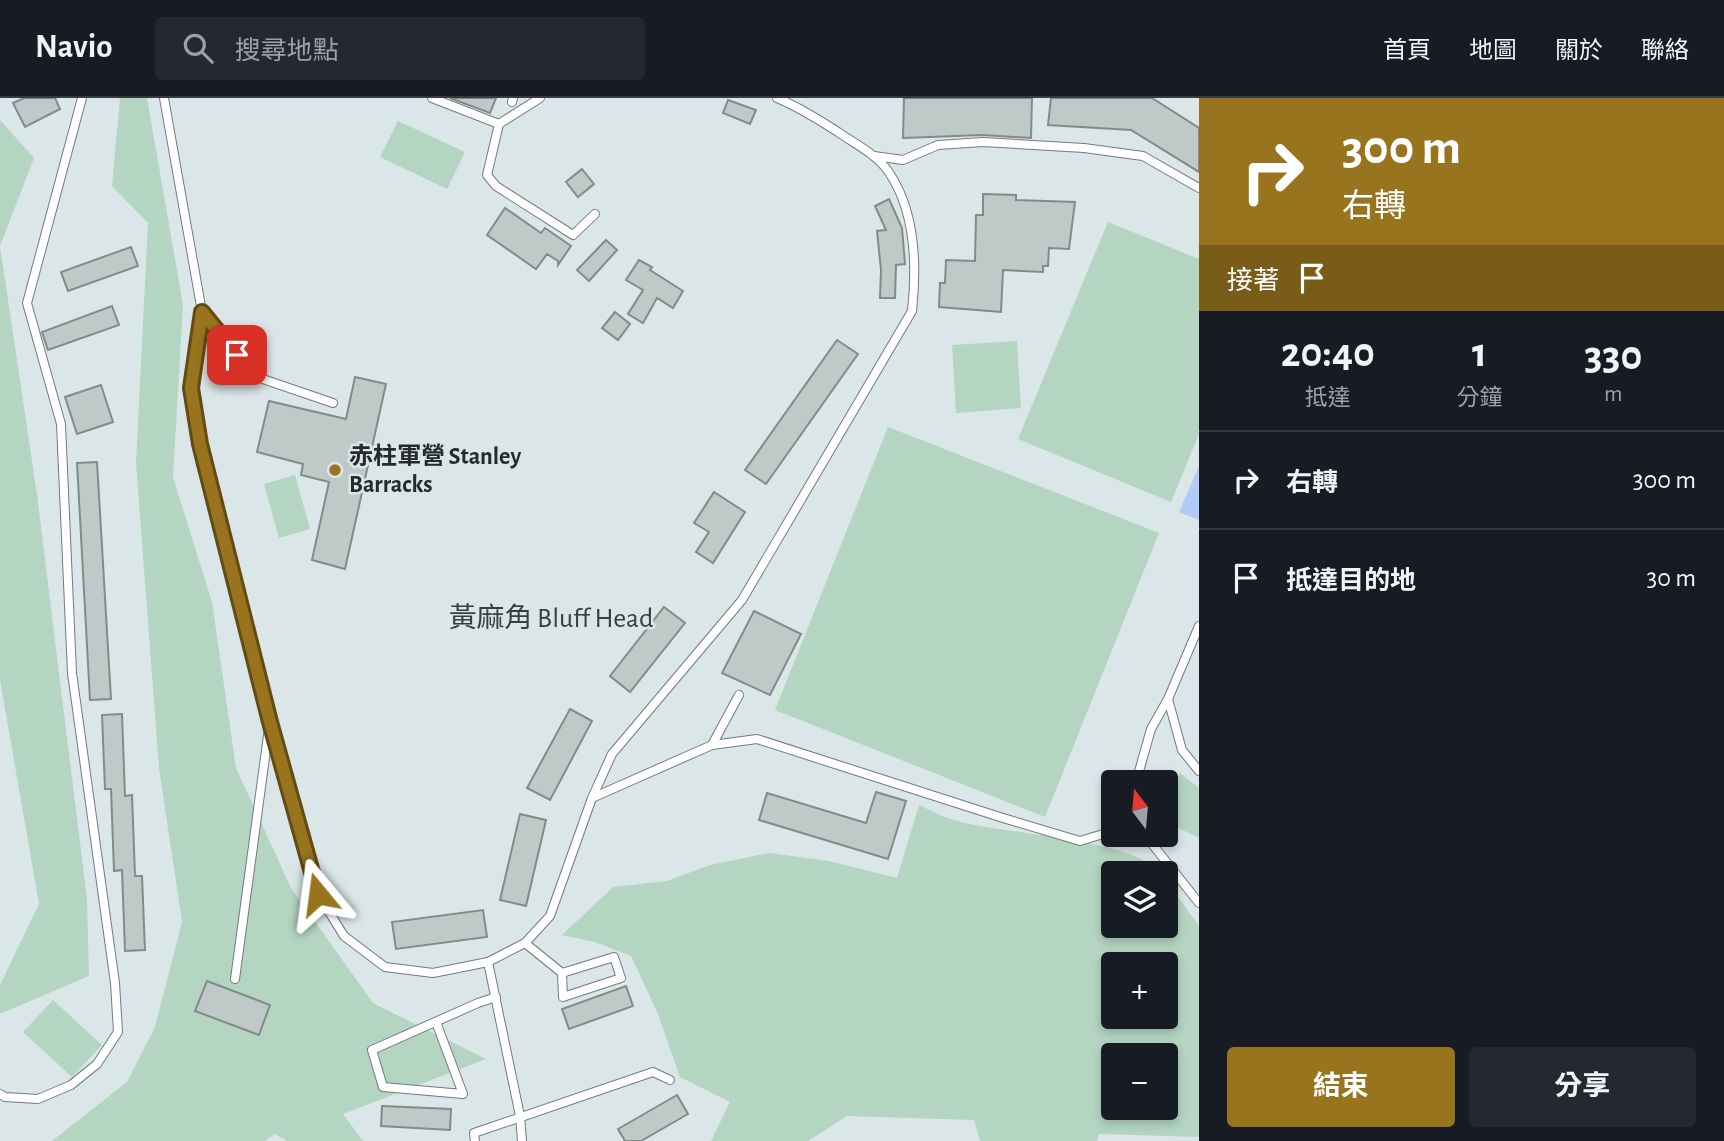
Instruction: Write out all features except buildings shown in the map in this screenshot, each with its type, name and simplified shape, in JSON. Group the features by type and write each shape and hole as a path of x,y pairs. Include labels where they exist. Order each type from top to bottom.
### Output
{"lane":[{"path":"0,1094 5,1097 38,1099 71,1085 97,1064 118,1032 115,983 72,673 61,424 27,303 82,98"},
{"path":"164,98 202,312 191,388 200,444 270,722 318,894 344,936 385,967 433,973 488,962 525,943 550,916 592,798 612,754 742,600 912,311 916,274 910,227 888,171 873,156 801,103 777,98"},
{"path":"432,98 499,124"},
{"path":"540,98 527,101 499,124 487,176 495,186 573,235 595,214"},
{"path":"873,156 903,160 938,145 983,142 1084,148 1143,156 1199,188"},
{"path":"202,312 254,376 333,403"},
{"path":"1139,770 1151,730 1168,699 1199,626"},
{"path":"712,745 738,695"},
{"path":"1168,699 1182,750 1199,771"},
{"path":"235,979 270,722"},
{"path":"592,798 712,745 757,739 1080,841 1101,835"},
{"path":"1155,847 1199,903"},
{"path":"525,943 562,973 563,997 621,978 614,957 562,973"},
{"path":"488,962 520,1116 522,1141"},
{"path":"436,1022 463,1094 383,1087 372,1050 436,1022 496,997"},
{"path":"474,1141 474,1133 653,1072 670,1080"}],"green space":[{"path":"120,98 147,98 183,305 173,477 212,602 236,768 291,888 373,1003 486,1059 343,1114 363,1141 287,1141 275,1134 265,1141 52,1141 127,1082 155,1027 182,922 159,768 136,463 148,223 112,186"},
{"path":"0,120 34,158 0,246"},
{"path":"398,121 465,152 447,189 380,157"},
{"path":"1108,222 1199,259 1199,434 1171,502 1018,439"},
{"path":"0,246 37,495 87,899 89,976 0,1014 0,985 39,904 0,680"},
{"path":"1017,341 1021,408 956,413 952,345"},
{"path":"888,427 1159,533 1045,817 775,710"},
{"path":"295,475 310,529 279,538 264,484"},
{"path":"1180,773 1199,788 1199,838 1178,828"},
{"path":"919,805 950,819 1096,845 1145,861 1101,861 1101,938 1178,938 1178,897 1199,926 1199,1137 1099,1134 1097,1141 980,1141 974,1120 847,1116 808,1141 711,1141 730,1102 680,1077 658,1014 631,956 595,942 562,935 613,887 667,881 710,865 769,853 829,861 897,878"},
{"path":"53,1000 102,1045 72,1077 23,1032"}],"water":[{"path":"1199,466 1199,520 1179,512"}],"place":[{"name":"赤柱軍營 Stanley Barracks","path":"335,470"}],"district":[{"name":"黃麻角 Bluff Head","path":"551,617"}],"route":[{"path":"237,355 202,312 191,388 200,444 270,722 318,894"}]}
